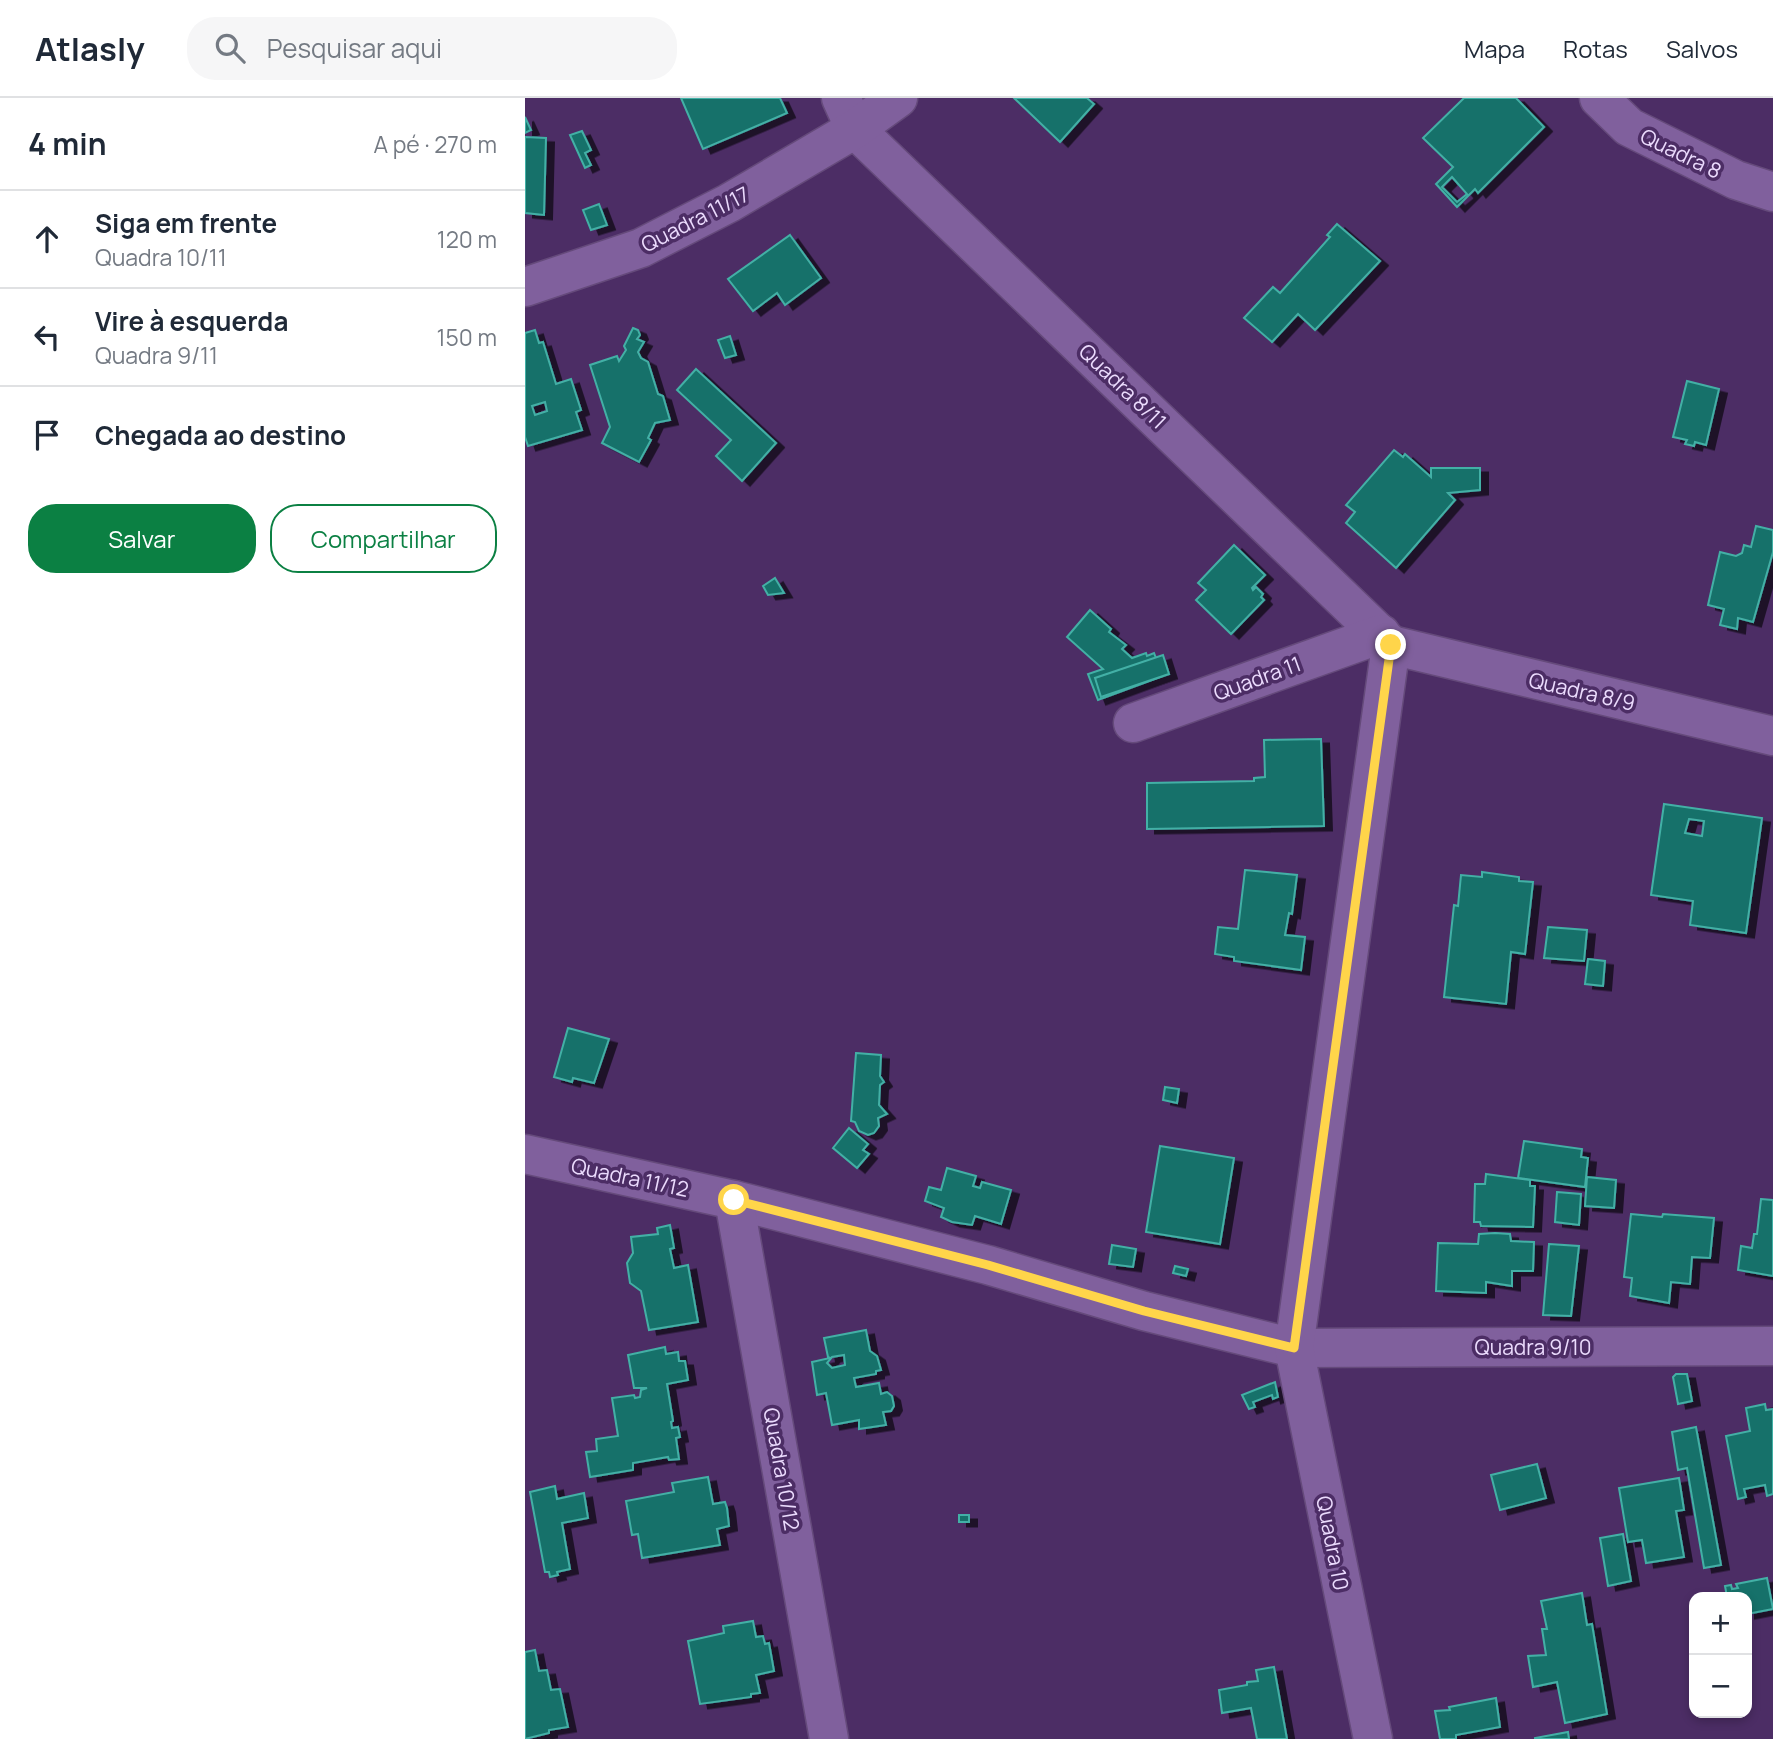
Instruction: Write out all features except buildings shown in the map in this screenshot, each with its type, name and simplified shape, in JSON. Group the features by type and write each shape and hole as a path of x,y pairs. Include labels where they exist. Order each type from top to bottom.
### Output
{"street":[{"name":"Quadra 11/17","path":"525,287 641,248 729,203 848,113 898,98"},
{"name":"Quadra 8","path":"1599,98 1629,127 1736,180 1773,192"},
{"name":"Quadra 8/11","path":"848,113 1386,639"},
{"name":"Quadra 11","path":"1133,723 1386,639"},
{"name":"Quadra 8/9","path":"1386,639 1773,736"},
{"name":"Quadra 10","path":"1373,1739 1294,1348 1386,639"},
{"name":"Quadra 11/12","path":"525,1154 734,1200 988,1265 1144,1311 1294,1348"},
{"name":"Quadra 10/12","path":"734,1200 829,1739"},
{"name":"Quadra 9/10","path":"1294,1348 1773,1346"}],"route":[{"path":"734,1200 988,1265 1144,1311 1294,1348 1391,645"}]}
